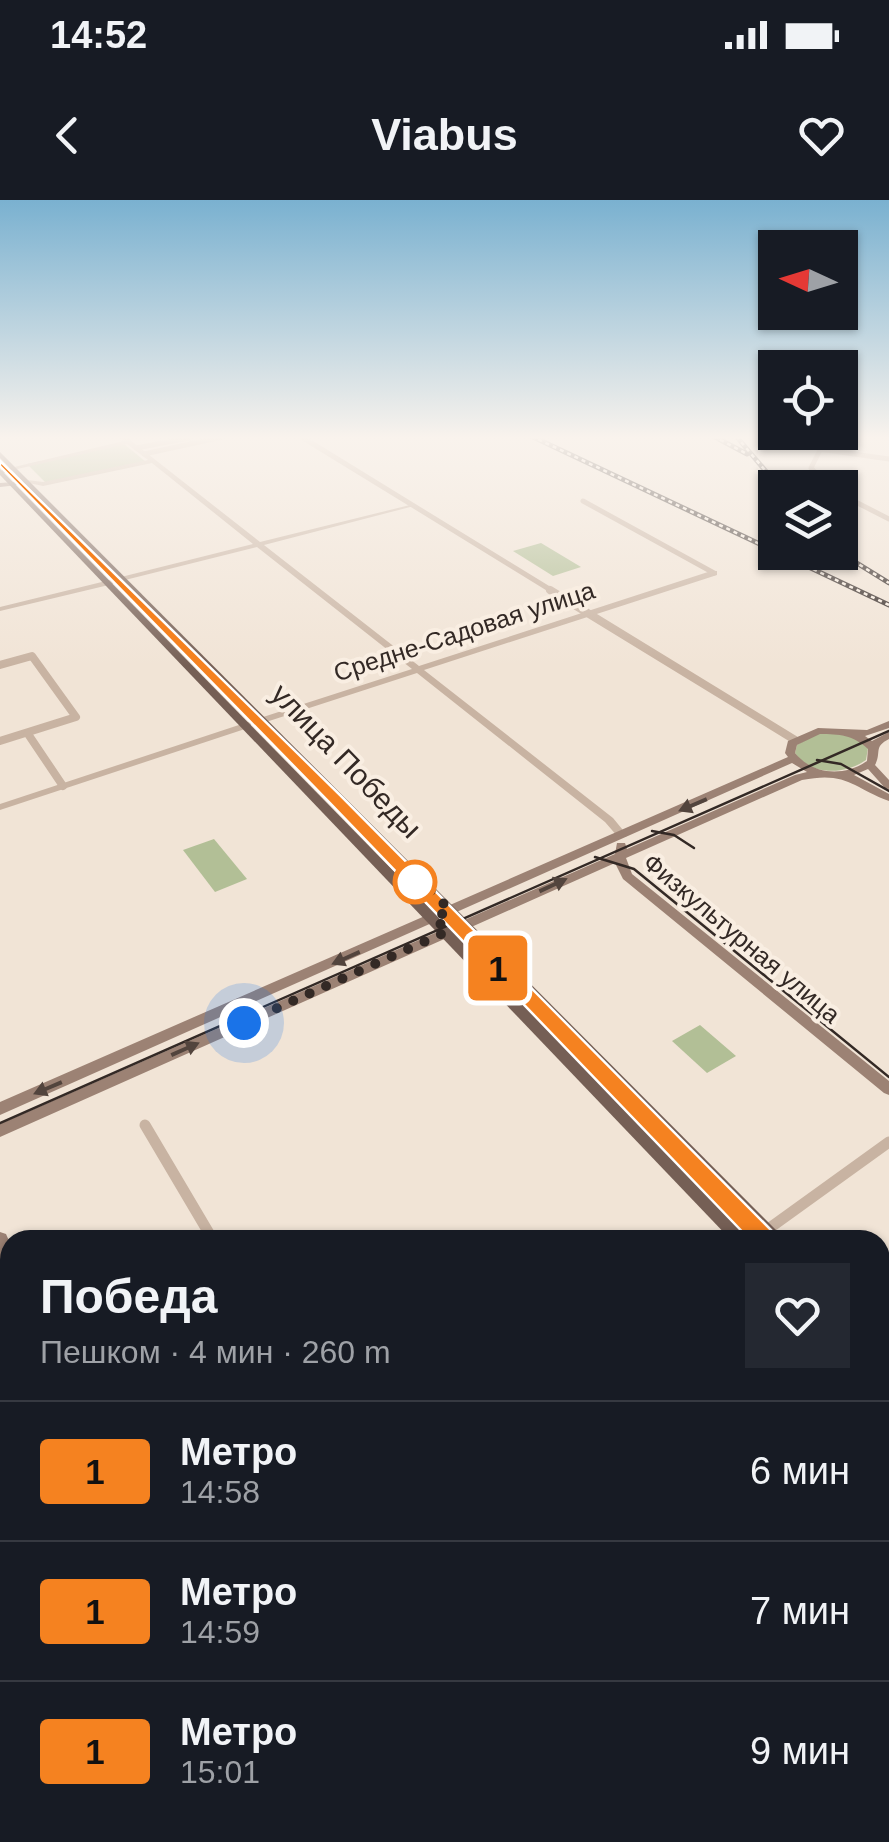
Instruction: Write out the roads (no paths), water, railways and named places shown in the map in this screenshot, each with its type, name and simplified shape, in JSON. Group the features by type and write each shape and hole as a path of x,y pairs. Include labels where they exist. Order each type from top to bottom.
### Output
{"main road":[{"name":"улица Победы","path":"50,513 124,579 450,910 456,928 481,966 733,1230"},
{"name":"улица Победы","path":"56,518 110,582 406,890 434,918 456,928 496,957 757,1230"},
{"path":"110,582 124,579"},
{"name":"Средне-Садовая улица","path":"248,725 263,720"},
{"path":"792,758 790,749 795,740 818,731 868,733 889,724"},
{"path":"851,733 874,748"},
{"path":"889,735 877,740 870,765 880,781 889,786"},
{"path":"0,1108 792,758"},
{"path":"792,758 819,772"},
{"path":"839,774 870,765"},
{"path":"0,1131 799,776 839,774 859,780 889,798"},
{"name":"Физкультурная улица","path":"622,836 621,855 627,876 889,1089"},
{"path":"406,890 420,892 422,882"},
{"path":"481,966 481,955 496,957"}],"street":[{"name":"Физкультурная улица","path":"218,513 610,820 622,836"},
{"path":"124,579 381,513"},
{"path":"424,513 795,740"},
{"path":"605,513 714,573"},
{"name":"Средне-Садовая улица","path":"263,720 714,573"},
{"path":"0,610 110,582"},
{"path":"0,665 32,656 76,716 0,741"},
{"name":"Средне-Садовая улица","path":"0,807 248,725"},
{"path":"28,734 63,786"},
{"path":"145,1125 207,1230"},
{"path":"773,1230 889,1142"}],"tram line":[{"path":"822,761 889,731"},
{"path":"817,760 822,761"},
{"path":"659,832 822,761"},
{"path":"822,761 841,764 889,791"},
{"path":"652,831 659,832"},
{"path":"600,858 659,832"},
{"path":"659,832 674,835 694,848"},
{"path":"595,857 600,858"},
{"path":"0,1123 600,858"},
{"path":"600,858 634,869 889,1077"}],"railway":[{"path":"693,513 889,605"},
{"path":"858,564 889,583"}],"metro line":[{"name":"1","path":"48,513 755,1230"}]}
